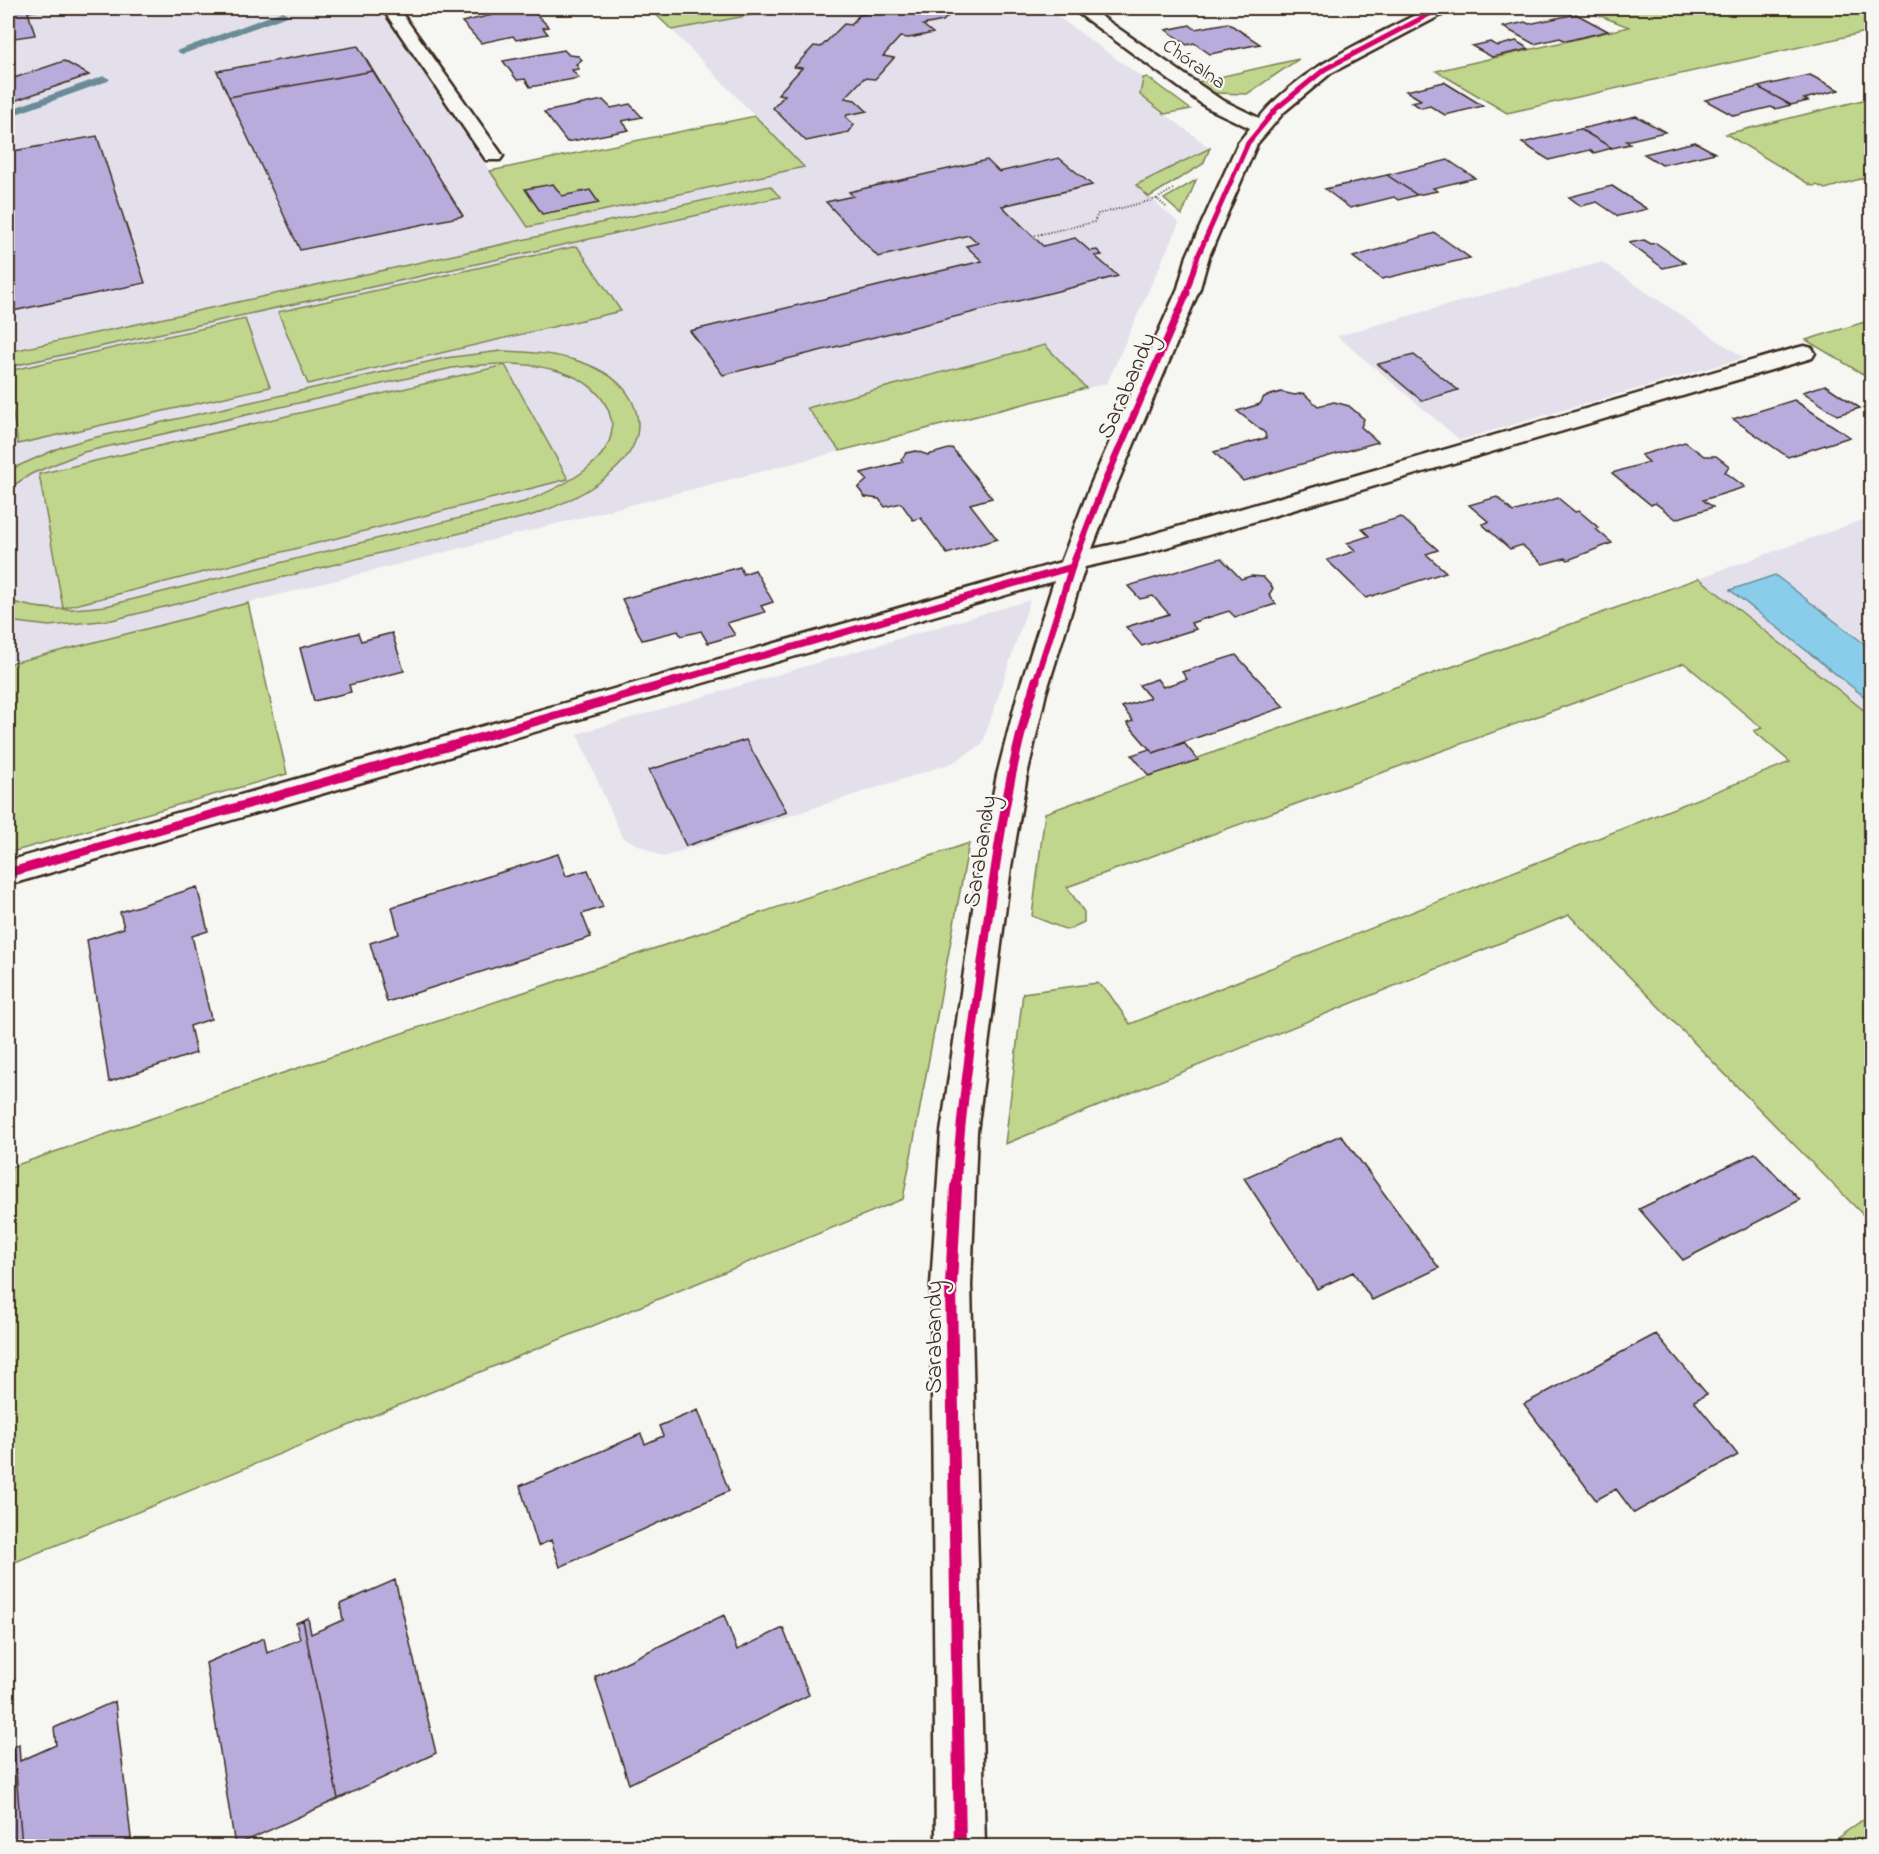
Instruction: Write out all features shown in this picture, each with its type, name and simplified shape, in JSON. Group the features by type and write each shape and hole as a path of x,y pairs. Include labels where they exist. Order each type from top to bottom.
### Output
{"street":[{"path":"390,8 493,156"},
{"name":"Chóralna","path":"1079,8 1213,103 1261,126"},
{"name":"Sarabandy","path":"960,1846 951,1285 959,1132 995,867 1011,775 1041,661 1073,564 1104,484 1189,288 1198,256 1248,142 1277,108 1325,69 1441,8"},
{"path":"8,873 1804,353"}],"path":[{"path":"1032,236 1094,222 1098,214 1157,199"}],"shaded area":[{"path":"8,8 379,8 528,227 804,167 672,30 788,8 1046,8 1143,78 1140,95 1210,148 1136,185 1179,223 1107,383 8,664"},
{"path":"1602,262 1744,358 1460,440 1337,336"},
{"path":"1871,517 1871,716 1699,578"},
{"path":"1030,600 982,745 952,763 663,857 622,837 577,734"}],"green space":[{"path":"649,8 788,8 672,30"},
{"path":"1580,8 1691,8 1699,12 1718,8 1871,8 1871,31 1507,113 1436,71 1629,27"},
{"path":"1299,59 1247,94 1213,93 1197,82"},
{"path":"1147,77 1190,109 1165,114 1140,95 1143,78"},
{"path":"1871,98 1871,176 1825,189 1817,185 1812,186 1726,134"},
{"path":"755,116 804,167 528,227 490,171"},
{"path":"1210,148 1203,164 1149,197 1136,185"},
{"path":"1196,180 1182,215 1164,199"},
{"path":"770,186 780,197 8,367 8,352"},
{"path":"577,246 621,311 308,384 278,312"},
{"path":"245,319 270,387 18,444 8,371"},
{"path":"1871,320 1871,379 1806,340"},
{"path":"1045,345 1086,388 840,451 807,408"},
{"path":"501,351 530,352 569,358 594,367 616,381 632,401 638,422 635,442 625,459 591,488 533,515 112,620 49,626 8,621 8,600 32,607 56,609 106,606 524,502 554,489 586,470 599,458 608,444 612,429 609,412 598,394 588,385 570,375 541,367 497,364 452,368 84,452 31,474 8,489 9,470 61,447 88,439 445,358"},
{"path":"505,365 568,479 63,608 39,474"},
{"path":"1699,578 1871,716 1871,1223 1569,915 1005,1144 1023,993 1097,983 1108,992 1130,1024 1790,762 1754,731 1762,728 1684,663 1067,887 1084,912 1084,922 1067,930 1032,916 1045,813"},
{"path":"248,603 287,774 8,853 8,664"},
{"path":"969,843 903,1199 8,1565 8,1168 280,1074"},
{"path":"1871,1814 1871,1846 1826,1846"}],"water":[{"path":"1775,575 1871,649 1871,702 1730,590"}],"building":[{"path":"8,8 55,8 28,12 35,35 8,39"},
{"path":"530,8 549,27 543,28 548,34 516,40 513,36 481,43 462,22"},
{"path":"898,8 936,8 948,16 943,21 923,25 933,33 909,38 900,37 883,56 894,58 875,79 864,78 845,98 855,100 867,111 847,115 846,117 854,125 849,132 806,141 773,108 785,95 778,94 802,68 794,67 814,46 821,47 844,24 851,25 859,15"},
{"path":"1576,14 1608,31 1566,41 1560,38 1534,44 1503,27 1525,22 1529,24"},
{"path":"1228,23 1260,44 1210,54 1194,43 1187,45 1166,30 1190,25 1195,29"},
{"path":"1516,41 1529,49 1492,57 1472,46 1490,42 1497,46"},
{"path":"358,46 373,71 229,97 217,71"},
{"path":"564,50 569,55 578,56 582,60 576,64 579,69 572,70 579,78 530,87 525,79 517,80 503,61"},
{"path":"64,61 89,75 8,103 8,80"},
{"path":"373,71 463,216 300,250 229,97"},
{"path":"1810,75 1839,90 1804,99 1808,101 1791,105 1758,87"},
{"path":"1444,82 1483,106 1445,115 1430,106 1421,108 1411,102 1421,100 1406,91"},
{"path":"1758,87 1791,105 1775,109 1771,107 1734,116 1705,100"},
{"path":"603,100 611,108 630,104 642,117 622,121 629,130 567,142 544,112"},
{"path":"1636,116 1665,132 1626,141 1630,144 1612,148 1580,129"},
{"path":"1580,129 1612,148 1594,153 1590,150 1549,160 1522,143"},
{"path":"97,136 145,283 8,312 8,152"},
{"path":"1695,142 1715,153 1662,165 1644,154"},
{"path":"1059,158 1092,185 1002,206 1043,246 1075,238 1090,251 1097,250 1102,255 1095,256 1118,276 723,375 690,331 982,261 966,246 978,243 969,235 878,257 826,202 853,196 849,192 987,160 999,172"},
{"path":"1448,160 1475,178 1433,188 1437,191 1417,195 1387,175"},
{"path":"1387,175 1417,195 1398,200 1394,197 1350,208 1325,189"},
{"path":"553,184 562,196 590,190 599,203 542,214 525,189"},
{"path":"1612,186 1647,209 1618,216 1597,202 1581,206 1569,197"},
{"path":"1435,233 1470,258 1382,279 1353,257"},
{"path":"1644,240 1651,244 1656,243 1685,263 1663,268 1629,243"},
{"path":"1414,355 1458,390 1422,401 1378,364"},
{"path":"1825,385 1860,408 1837,415 1803,392"},
{"path":"1281,392 1295,395 1303,393 1318,406 1334,402 1349,406 1364,419 1361,427 1378,442 1243,481 1214,452 1266,438 1265,433 1237,411 1260,404 1264,397"},
{"path":"1794,400 1850,437 1788,457 1733,419"},
{"path":"1685,442 1704,456 1716,456 1729,466 1725,472 1745,487 1703,500 1713,507 1676,519 1655,503 1651,505 1612,473 1649,462 1641,455"},
{"path":"952,448 992,498 970,504 997,539 947,554 921,518 913,520 901,503 885,507 879,499 865,497 858,488 867,480 861,473 903,462 901,460 906,453 916,451 928,455"},
{"path":"1497,497 1513,512 1558,498 1575,512 1579,511 1612,543 1568,560 1565,558 1543,564 1522,545 1510,549 1482,524 1489,522 1469,505"},
{"path":"1401,517 1438,550 1426,554 1446,572 1366,598 1327,560 1356,551 1347,543 1369,536 1362,529"},
{"path":"1221,558 1241,579 1251,576 1263,577 1273,588 1269,595 1276,604 1235,617 1229,611 1191,623 1196,629 1142,646 1126,627 1169,614 1153,596 1140,599 1128,586"},
{"path":"740,567 743,574 755,570 773,602 761,606 765,612 727,623 735,635 708,643 701,631 681,636 678,631 642,640 622,599"},
{"path":"358,633 361,641 392,633 404,671 349,685 351,692 314,701 300,648"},
{"path":"1236,655 1284,707 1153,753 1127,723 1133,721 1122,707 1150,698 1139,685 1157,679 1163,687 1187,679 1182,672"},
{"path":"746,740 787,812 686,846 649,770"},
{"path":"1184,743 1198,760 1149,776 1132,755 1149,749 1153,753"},
{"path":"558,854 566,876 588,870 603,907 582,914 591,937 387,1002 370,943 399,934 392,907"},
{"path":"197,887 208,931 192,936 211,1019 190,1026 196,1053 109,1082 87,940 124,928 120,912"},
{"path":"1341,1135 1439,1268 1372,1300 1353,1272 1317,1289 1244,1178"},
{"path":"1755,1153 1800,1200 1683,1260 1639,1209"},
{"path":"1656,1334 1707,1394 1694,1401 1738,1455 1634,1513 1616,1489 1596,1500 1524,1404"},
{"path":"698,1410 729,1491 560,1567 551,1540 538,1546 520,1486 641,1434 645,1444 663,1436 659,1426"},
{"path":"395,1580 436,1753 338,1799 303,1620 308,1618 311,1634 343,1620 340,1604"},
{"path":"724,1615 737,1650 783,1628 809,1695 629,1784 595,1677"},
{"path":"303,1620 338,1799 235,1846 206,1663 264,1638 267,1653 300,1639 296,1623"},
{"path":"115,1701 132,1846 22,1846 14,1747 19,1744 20,1761 56,1745 54,1728"},
{"path":"14,1747 22,1846 8,1846 8,1749"}],"waterway":[{"path":"182,51 283,14"},
{"path":"8,114 104,79"}],"cycle path":[{"path":"960,1846 951,1285 959,1132 995,867 1012,775 1032,693 1072,567 1104,484 1153,374 1189,288 1198,256 1248,143 1277,108 1325,69 1441,8"},
{"path":"8,873 1072,567"}]}
